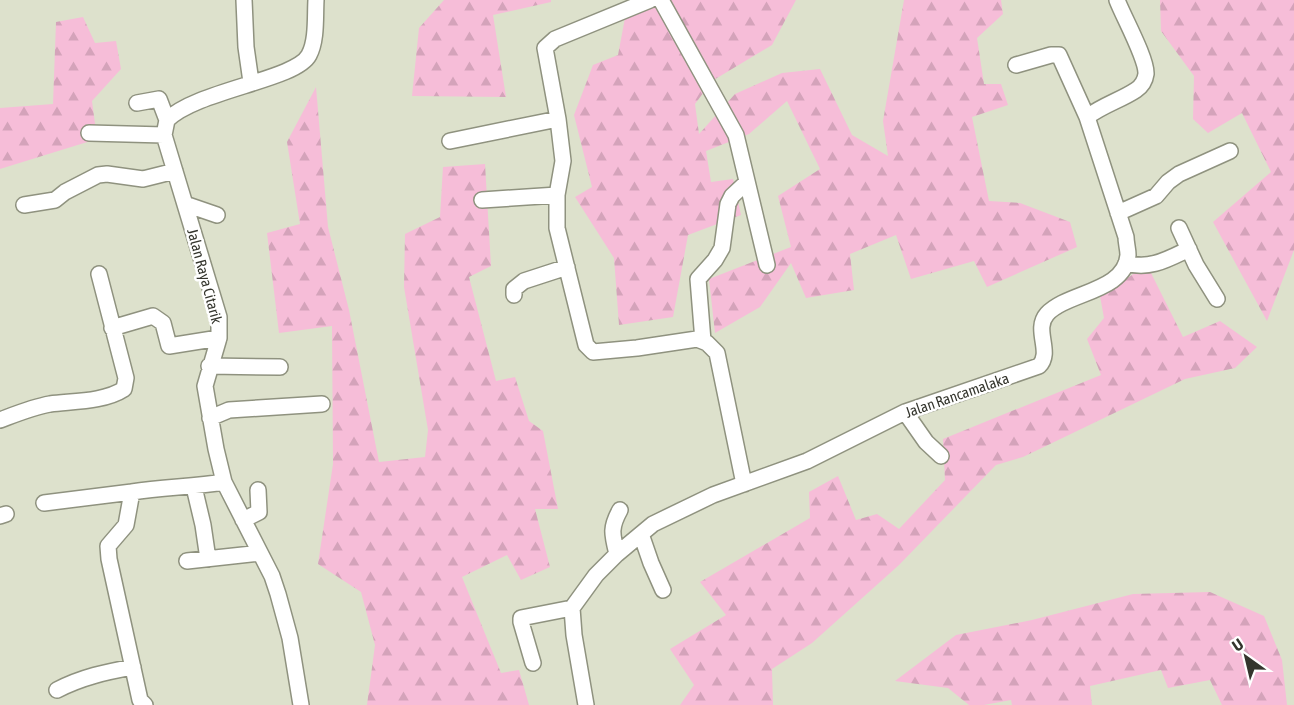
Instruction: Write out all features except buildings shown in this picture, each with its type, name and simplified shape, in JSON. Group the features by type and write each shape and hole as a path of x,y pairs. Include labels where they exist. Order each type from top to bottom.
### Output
{"street":[{"path":"244,0 246,47 251,82"},
{"path":"166,128 173,114 204,98 297,68 309,57 312,47 316,0"},
{"path":"650,0 555,39 544,48 558,119 563,161 557,195 557,228 586,345 593,352 697,339 703,341 717,353 744,484"},
{"path":"661,0 736,135 767,265"},
{"path":"1087,117 1105,105 1136,90 1143,84 1146,75 1142,58 1117,0"},
{"path":"1016,65 1051,55 1059,55 1087,117 1118,213 1127,245 1126,263 1139,267 1154,264 1189,249"},
{"path":"137,103 159,99 166,128"},
{"path":"450,141 558,119"},
{"path":"89,133 166,128"},
{"name":"Jalan Raya Citarik","path":"166,128 175,171 219,317 219,338 205,386 224,482 272,576 290,638 301,705"},
{"path":"1118,213 1156,196 1168,182 1179,174 1230,151"},
{"path":"24,205 55,200 65,192 98,175 143,179 175,171"},
{"path":"703,341 698,279 715,260 722,248 728,204 732,196 747,182"},
{"path":"482,200 557,195"},
{"path":"185,204 217,215"},
{"path":"1179,228 1196,265 1217,299"},
{"name":"Jalan Rancamalaka","path":"572,608 596,575 617,554 653,524 680,509 807,460 905,412 1039,366 1045,357 1041,331 1046,315 1060,303 1105,284 1121,271 1126,263"},
{"path":"514,295 514,289 520,283 567,267"},
{"path":"0,420 37,407 96,398 118,393 124,389 126,378 99,274"},
{"path":"112,328 153,316 163,323 170,346 219,338"},
{"path":"209,366 280,367"},
{"path":"210,418 229,410 322,404"},
{"path":"905,412 926,442 940,456"},
{"path":"44,503 157,488 194,487 224,482"},
{"path":"194,487 208,559"},
{"path":"243,520 259,512 258,490"},
{"path":"132,492 126,525 110,542 107,551 140,700 145,705"},
{"path":"617,554 612,524 620,510"},
{"path":"641,534 663,590"},
{"path":"187,561 260,553"},
{"path":"533,663 521,618 572,608 571,619 586,705"},
{"path":"57,690 100,672 133,667"}],"green space":[{"path":"444,0 551,0 551,2 493,15 506,97 412,96 419,28"},
{"path":"657,0 796,0 772,45 712,81 695,104 699,134 735,94 782,73 820,69 852,135 888,156 883,121 904,0 1001,0 1003,14 977,38 984,84 1001,84 1008,105 972,117 989,201 1020,203 1070,222 1077,247 987,287 974,261 911,279 896,235 850,254 854,290 806,298 791,263 760,307 715,333 709,279 791,247 778,196 820,169 787,101 749,134 706,151 711,182 733,179 741,215 688,235 673,317 619,325 614,258 575,197 592,187 574,115 593,65 618,55 625,18"},
{"path":"1160,0 1294,0 1294,250 1267,321 1213,222 1271,172 1242,113 1208,133 1193,119 1194,76 1161,31"},
{"path":"83,17 95,43 116,41 121,69 92,101 97,139 0,169 0,108 53,104 56,22"},
{"path":"316,87 328,227 349,310 379,462 425,457 428,430 404,287 405,234 440,217 443,167 485,164 491,266 469,277 496,381 515,377 529,421 543,431 558,509 535,509 550,567 521,580 507,555 462,577 501,673 519,670 529,705 367,705 375,645 361,592 318,564 333,464 332,326 279,333 267,233 300,224 287,142"},
{"path":"1147,265 1183,337 1220,321 1257,347 1235,368 1185,379 1023,457 996,465 899,565 812,643 772,669 773,705 680,705 694,685 670,649 726,615 700,582 810,518 809,492 838,476 856,520 877,514 899,529 945,480 943,439 1101,375 1087,339 1104,318 1100,296"},
{"path":"1210,592 1264,616 1282,660 1287,705 1222,705 1210,680 1168,688 1161,670 1090,686 1092,705 1012,705 1011,700 969,705 948,688 895,681 956,635 1032,620 1133,594"}]}
